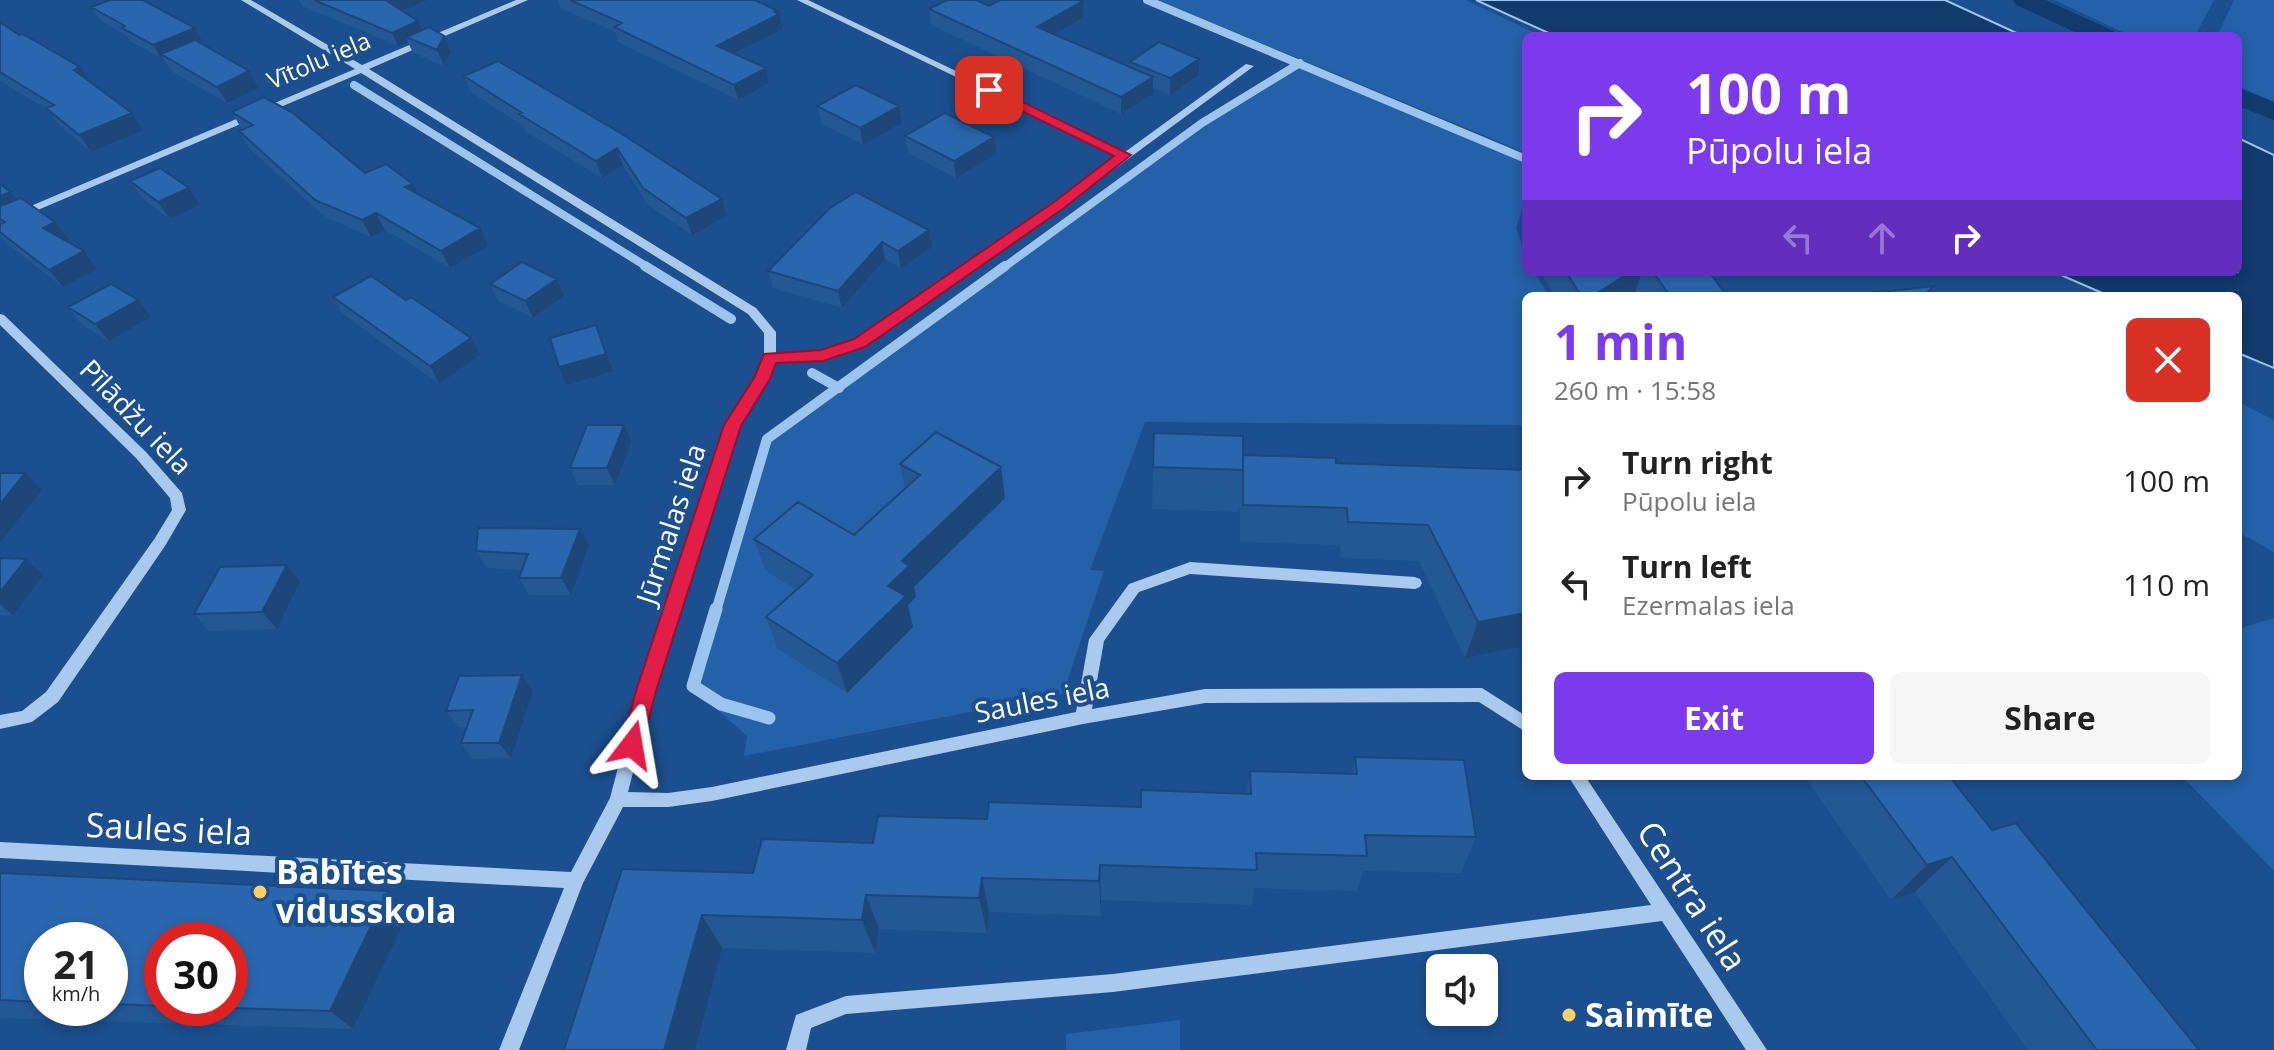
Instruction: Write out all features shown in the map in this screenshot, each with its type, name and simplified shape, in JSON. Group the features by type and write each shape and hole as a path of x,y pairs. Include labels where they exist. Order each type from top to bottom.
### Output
{"street":[{"path":"245,0 752,311 770,332 770,358 823,355 860,343 1059,205 1249,66"},
{"name":"Vītolu iela","path":"0,223 524,0"},
{"path":"801,0 1124,155"},
{"name":"Pīlādžu iela","path":"0,318 141,455 177,497 179,510 52,697 26,717 0,722"},
{"name":"Jūrmalas iela","path":"509,1050 576,880 618,799 646,691 733,425 762,379 770,358"},
{"path":"1083,717 1097,639 1134,588 1190,568 1415,583"},
{"name":"Saules iela","path":"618,799 668,800 712,794 1083,717 1205,696 1482,695 1522,722"},
{"name":"Centra iela","path":"1579,780 1757,1050"},
{"name":"Saules iela","path":"0,850 576,880"},
{"path":"796,1050 803,1022 846,1005 1113,983 1666,912"}],"shaded area":[{"path":"1158,0 1466,0 1533,32 1522,32 1522,151"},
{"path":"1476,0 1945,0 2014,32 1546,32"},
{"path":"2054,0 2214,0 2197,32 2122,32"},
{"path":"2234,0 2274,0 2274,102 2242,88 2242,32 2219,32"},
{"path":"1291,64 1522,160 1522,209 1516,228 1522,246 1522,276 1536,276 1546,292 1522,292 1522,425 1145,422 1090,570 1104,571 1063,694 744,756 747,736 698,693 691,676 770,443 1237,99"},
{"path":"2242,140 2274,155 2274,368 2242,355 2242,292 2100,292 2063,276 2242,276"},
{"path":"2242,404 2274,420 2274,552 2242,534"},
{"path":"2274,618 2274,871 2186,780 2242,780 2242,628"},
{"path":"1180,1020 1180,1050 1066,1050 1066,1034"}],"building":[{"path":"110,0 143,0 195,28 153,45 91,7"},
{"path":"314,0 390,0 387,1 418,21 392,33"},
{"path":"570,0 755,0 779,14 717,46 766,68 734,85 614,27 622,23"},
{"path":"947,0 976,0 989,6 1000,0 1083,1 1037,27 1153,77 1121,97 929,9"},
{"path":"0,22 80,67 74,70 132,113 79,135 46,108 54,105 0,72"},
{"path":"429,27 444,36 437,50 406,37"},
{"path":"195,40 249,71 217,87 161,54"},
{"path":"1159,42 1199,59 1170,78 1130,62"},
{"path":"498,61 622,134 722,199 686,218 643,188 617,148 596,161 464,76"},
{"path":"856,85 899,106 860,128 817,106"},
{"path":"264,97 293,113 365,173 386,164 413,184 405,187 480,228 441,251 376,213 362,220 315,200 239,131 253,125 232,112"},
{"path":"945,113 994,137 954,161 905,136"},
{"path":"160,168 189,188 158,202 130,181"},
{"path":"0,184 11,192 0,196"},
{"path":"856,192 929,230 898,251 882,242 838,291 768,271 830,208"},
{"path":"21,198 55,222 43,228 84,251 49,270 0,232 0,224 5,222 0,219 0,206"},
{"path":"522,262 557,279 525,301 490,284"},
{"path":"371,276 406,300 411,297 471,338 430,366 333,297"},
{"path":"1568,276 1624,276 1599,292 1578,292"},
{"path":"1656,276 1712,276 1724,292 1667,292"},
{"path":"111,284 138,300 95,324 68,307"},
{"path":"1934,286 1927,292 1880,292"},
{"path":"596,325 606,354 559,367 550,338"},
{"path":"587,425 624,425 607,468 570,468"},
{"path":"936,432 1001,467 902,561 909,566 888,586 906,596 837,663 766,617 813,575 754,539 798,502 854,535 920,475 900,464"},
{"path":"1154,433 1243,436 1243,470 1153,467"},
{"path":"1243,455 1336,458 1336,463 1522,470 1522,614 1478,622 1428,525 1348,522 1347,508 1243,505"},
{"path":"0,473 25,473 0,504"},
{"path":"478,528 580,529 561,578 519,578 528,554 476,551"},
{"path":"0,558 26,559 0,592"},
{"path":"287,565 262,612 194,614 220,567"},
{"path":"522,675 499,743 461,743 473,710 446,711 459,676"},
{"path":"1355,757 1464,760 1476,837 1365,835 1367,856 1256,853 1257,870 1100,865 1099,881 982,878 979,898 866,895 862,920 702,915 664,1050 564,1050 622,869 753,873 762,839 873,843 878,816 987,819 989,802 1141,807 1141,790 1251,794 1250,771 1357,774"},
{"path":"1864,780 1952,780 1992,830 2016,823 2199,1050 2097,1050 1952,857 1927,865"},
{"path":"0,873 388,891 330,1011 248,1009 248,922 144,922 144,1005 128,1005 128,922 24,922 24,1001 0,1000"}],"waterway":[{"path":"1147,0 1299,64"},
{"path":"2025,0 2096,32"},
{"path":"1003,268 1202,123 1299,64"},
{"path":"1299,64 1522,157"},
{"path":"354,85 649,268"},
{"path":"2242,98 2274,112"},
{"path":"645,266 731,319"},
{"path":"838,387 1005,266"},
{"path":"812,373 838,387"},
{"path":"716,611 767,439 838,387"},
{"path":"716,609 693,686 721,704 769,718"}],"place":[{"name":"Babītes vidusskola","path":"260,892"},
{"name":"Saimīte","path":"1569,1015"}],"route":[{"path":"632,745 646,691 733,425 762,379 770,358 823,355 860,343 1059,205 1124,155 989,90"}]}
